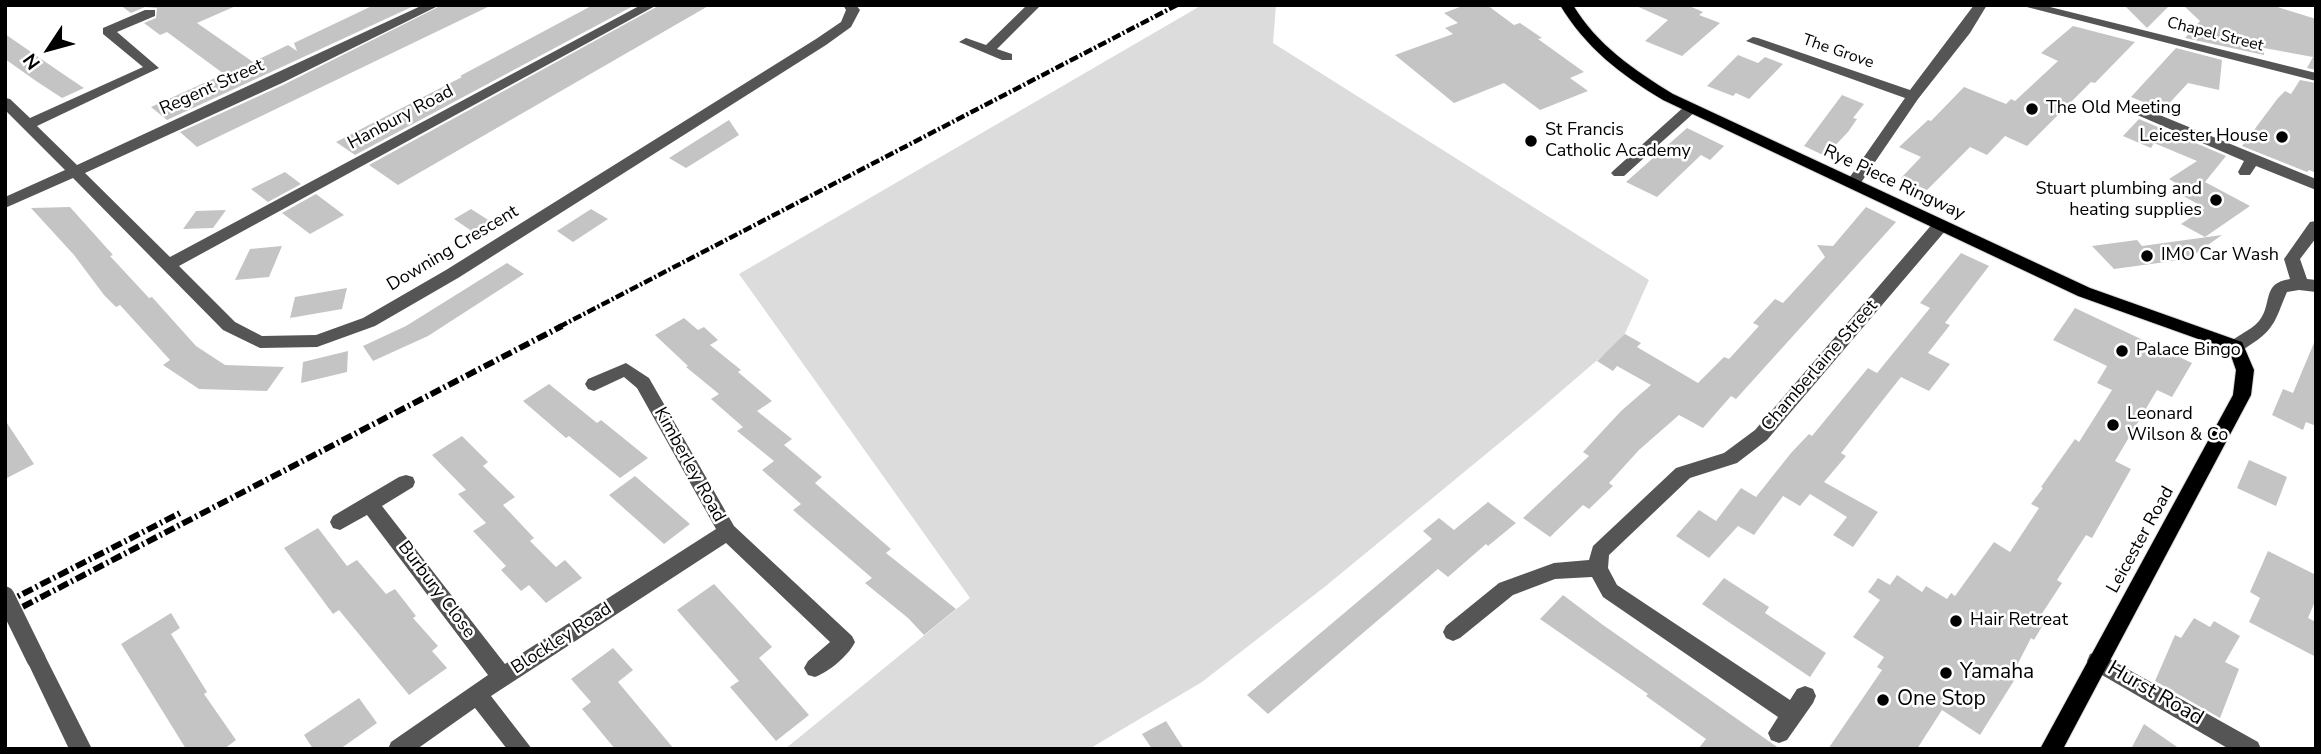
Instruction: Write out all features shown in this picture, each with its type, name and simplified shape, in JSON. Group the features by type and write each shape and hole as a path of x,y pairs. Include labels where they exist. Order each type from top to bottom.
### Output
{"main road":[{"name":"Rye Piece Ringway","path":"1566,5 1586,33 1627,71 1691,108 2084,292 2236,346"},
{"name":"Leicester Road","path":"2051,749 2242,395 2245,370 2236,346"}],"street":[{"name":"Regent Street","path":"5,204 434,5"},
{"name":"Hanbury Road","path":"169,265 651,5"},
{"name":"Downing Crescent","path":"5,102 229,326 260,342 317,341 369,322 452,274 821,41 846,24 853,10 849,5"},
{"path":"988,50 1035,5"},
{"path":"1853,184 1913,96 1965,30 1981,5"},
{"name":"Chapel Street","path":"2025,5 2315,73"},
{"path":"27,125 152,68 108,31 150,13"},
{"path":"966,42 1007,57"},
{"name":"The Grove","path":"1753,42 1913,96"},
{"path":"1619,173 1691,108"},
{"path":"2140,111 2249,165 2316,185"},
{"name":"Chamberlaine Street","path":"1598,568 1600,552 1683,473 1730,458 1761,435 1940,226"},
{"path":"2308,284 2292,259 2316,226"},
{"path":"2236,346 2263,327 2278,289 2287,284 2308,284"},
{"name":"Kimberley Road","path":"594,384 626,369 643,383 727,532 845,642 815,668"},
{"path":"340,522 406,482"},
{"name":"Burbury Close","path":"370,503 502,677"},
{"name":"Blockley Road","path":"399,749 502,677 727,532"},
{"path":"1453,632 1506,589 1554,571 1598,568 1610,591 1798,705 1779,733"},
{"path":"5,596 81,749"},
{"name":"Hurst Road","path":"2097,661 2250,749"},
{"path":"477,695 521,749"}],"shaded area":[{"path":"1202,5 1276,5 1273,43 1649,280 1623,338 1327,585 1202,682 1089,749 785,749 970,598 739,274"}],"building":[{"path":"120,5 238,5 197,23 253,62 288,45 297,51 294,43 374,5 416,5 167,120 151,107 224,74 167,32 160,35 144,23 156,18 157,8 145,7 131,13"},
{"path":"442,5 492,5 197,147 180,132 283,85"},
{"path":"593,5 635,5 355,155 336,142 462,77 460,76"},
{"path":"660,5 710,5 398,185 369,165"},
{"path":"1465,5 1487,5 1514,25 1520,23 1542,38 1538,39 1584,72 1570,78 1588,91 1540,110 1504,83 1454,103 1395,55 1453,34 1445,28 1458,23 1444,13"},
{"path":"1634,5 1687,5 1703,12 1699,15 1720,23 1682,56 1645,41 1668,20"},
{"path":"2124,5 2170,5 2147,28"},
{"path":"2183,5 2271,5 2316,19 2316,70 2307,68 2313,57 2264,48 2264,55 2185,38 2200,21"},
{"path":"2073,26 2135,42 2027,146 2005,136 1987,155 1970,147 1927,190 1901,178 1921,157 1899,147 1928,120 1931,121 1964,87 2006,104 2011,99 2015,101 2058,61 2041,53"},
{"path":"5,34 84,88 62,98 36,81 5,59"},
{"path":"2176,48 2222,60 2219,90 2188,83 2163,110 2131,97"},
{"path":"1738,55 1758,63 1765,57 1783,64 1749,99 1707,86"},
{"name":"Leicester House","path":"2300,80 2316,83 2316,173 2309,170 2307,172 2242,146 2278,98 2285,91 2291,94"},
{"path":"1842,95 1864,104 1853,118 1857,119 1848,132 1825,156 1804,146"},
{"path":"2139,119 2226,156 2205,182 2250,206 2205,237 2181,224 2205,208 2174,191 2181,186 2169,179 2197,161 2154,143 2151,148 2123,136"},
{"path":"729,120 739,135 686,168 669,158"},
{"path":"1687,128 1724,146 1710,160 1701,155 1657,197 1626,182"},
{"path":"285,172 301,184 268,202 251,189"},
{"path":"316,194 344,215 310,234 282,213"},
{"path":"70,207 113,255 110,256 196,346 225,365 284,367 267,391 199,389 163,365 170,360 120,305 116,307 104,295 74,255 31,208"},
{"path":"1866,207 1896,222 1736,399 1731,396 1703,428 1679,415 1639,450 1609,483 1613,486 1589,509 1583,505 1550,537 1523,518 1589,456 1583,452 1621,411 1651,385 1617,366 1613,371 1597,361 1625,334 1641,343 1637,347 1698,383 1724,357 1729,359 1759,326 1753,323 1775,299 1783,303 1825,257 1817,245 1833,246"},
{"path":"471,209 493,223 476,234 454,219"},
{"path":"591,209 608,219 573,242 557,231"},
{"path":"226,210 213,228 183,229 196,211"},
{"name":"IMO Car Wash","path":"2222,235 2188,259 2114,269 2092,246 2137,240 2142,246"},
{"path":"282,246 269,277 235,280 250,249"},
{"path":"1961,253 1989,266 1945,323 1950,325 1928,353 1950,364 1929,391 1901,377 1841,453 1846,456 1824,482 1878,512 1853,547 1833,535 1847,517 1810,494 1800,506 1783,496 1754,535 1738,526 1709,558 1676,536 1699,510 1716,521 1741,488 1756,497 1791,453 1809,434 1812,436 1868,368 1877,373 1930,308 1920,303"},
{"path":"507,263 524,274 428,336 373,361 363,346 406,326"},
{"path":"347,288 342,309 290,318 295,297"},
{"path":"2075,308 2192,363 2172,397 2157,390 2115,461 2131,469 2092,538 2086,535 2057,580 2062,583 2041,615 2047,618 2034,640 2031,638 2011,677 2015,679 1980,735 1942,710 1917,749 1828,749 1882,670 1877,667 1884,657 1853,637 1880,600 1868,592 1878,578 1890,585 1897,575 1922,592 1926,586 1947,599 1951,593 1955,596 1994,542 2010,552 2039,508 2031,504 2043,488 2041,487 2075,439 2079,442 2112,390 2097,383 2107,366 2053,340"},
{"path":"684,318 698,330 704,327 718,340 710,345 741,370 738,372 772,401 757,411 792,439 784,445 822,477 815,483 891,549 886,553 956,609 924,635 908,618 865,583 872,578 793,510 801,504 762,470 774,461 737,431 743,427 711,399 719,394 686,367 688,366 655,335"},
{"path":"2316,338 2316,426 2306,422 2303,430 2272,415 2283,389 2293,393"},
{"path":"348,351 347,372 301,383 303,362"},
{"path":"549,384 597,423 601,420 648,458 620,478 569,436 566,438 523,401"},
{"path":"5,420 34,464 5,479"},
{"path":"462,436 488,462 483,466 515,497 503,505 534,538 530,541 556,567 565,560 582,578 546,603 529,585 521,591 501,570 506,566 473,531 486,523 458,494 466,490 432,455"},
{"path":"2249,460 2287,477 2276,506 2237,488"},
{"path":"635,476 690,524 664,544 609,495"},
{"path":"1488,502 1516,523 1488,546 1486,544 1448,577 1438,569 1268,714 1247,695 1432,539 1423,531 1439,518 1454,530"},
{"path":"318,528 347,566 357,560 386,594 395,589 416,616 413,618 438,646 432,651 447,668 409,695 339,610 333,614 284,548"},
{"path":"2268,551 2316,575 2316,599 2308,618 2316,622 2316,657 2249,622 2260,598 2250,592"},
{"path":"1724,578 1769,607 1765,613 1826,653 1810,677 1702,604"},
{"path":"714,584 772,647 759,658 809,715 776,741 730,687 739,681 677,610"},
{"path":"1563,595 1780,749 1698,749 1706,739 1646,696 1648,694 1540,619"},
{"path":"171,613 180,628 171,634 207,692 204,694 236,740 224,749 186,749 121,644"},
{"path":"2194,618 2210,627 2214,621 2240,636 2225,662 2239,669 2220,718 2155,681 2175,635 2181,638"},
{"path":"613,648 633,670 618,682 674,749 615,749 582,709 591,702 571,679"},
{"path":"359,698 377,723 340,749 313,749 304,735"},
{"path":"1166,721 1184,749 1152,749 1142,734"},
{"path":"2144,724 2180,749 2131,749"}],"railway":[{"path":"559,327 1177,5"},
{"path":"5,616 562,326"},
{"path":"5,603 180,513"}],"place":[{"name":"The Old Meeting","path":"2032,109"},
{"name":"Leicester House","path":"2282,137"},
{"name":"St Francis Catholic Academy","path":"1531,141"},
{"name":"Stuart plumbing and heating supplies","path":"2216,200"},
{"name":"IMO Car Wash","path":"2147,256"},
{"name":"Palace Bingo","path":"2122,351"},
{"name":"Leonard Wilson & Co","path":"2113,425"},
{"name":"Hair Retreat","path":"1956,621"},
{"name":"Yamaha","path":"1946,673"},
{"name":"One Stop","path":"1883,700"}]}
